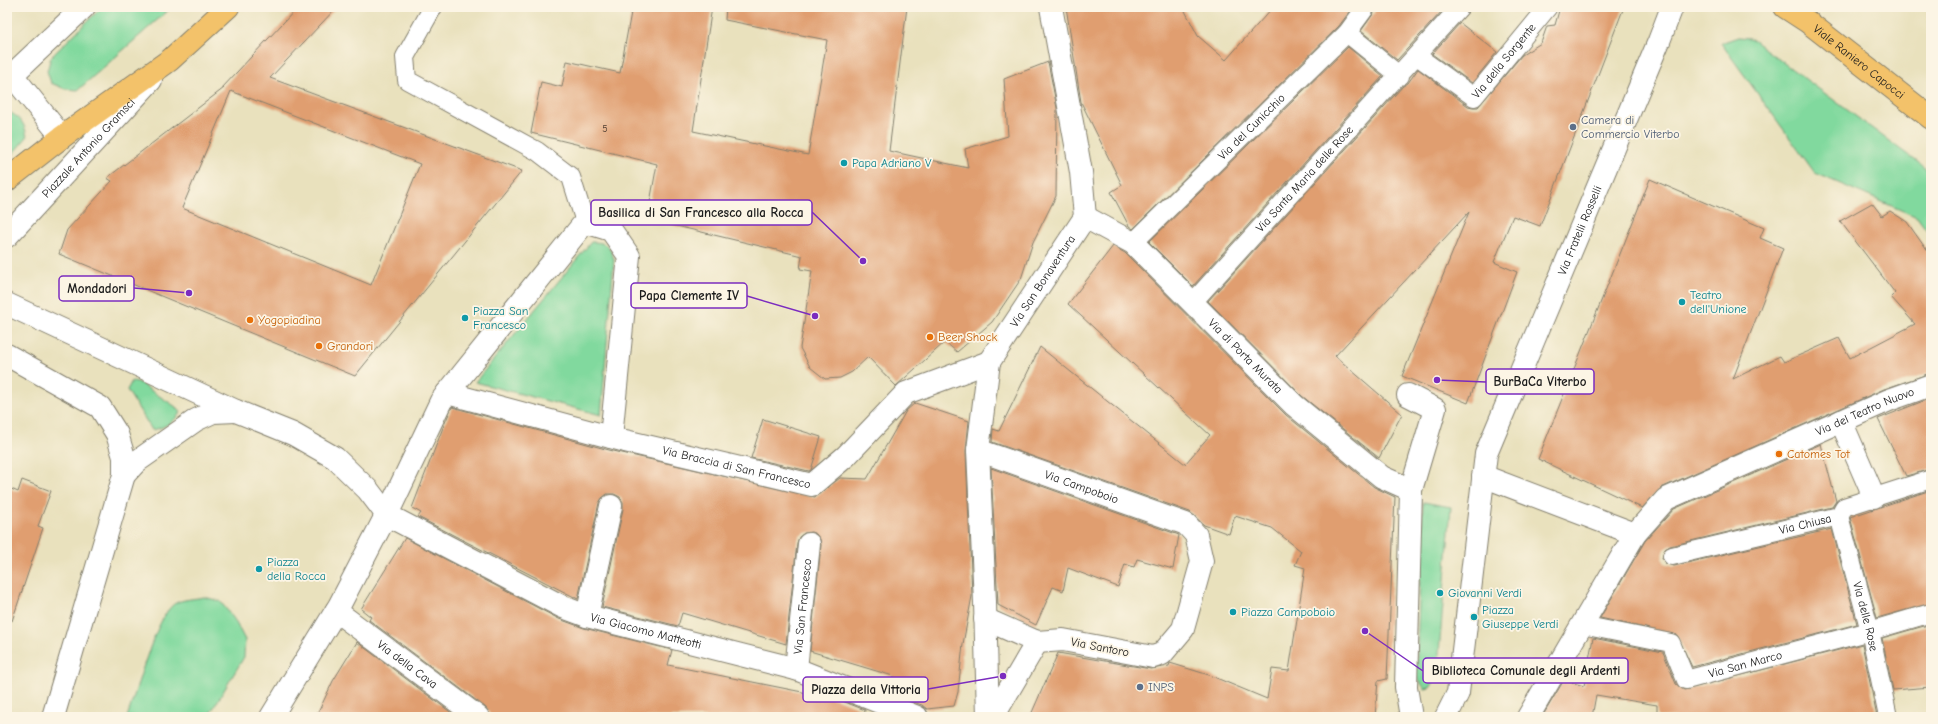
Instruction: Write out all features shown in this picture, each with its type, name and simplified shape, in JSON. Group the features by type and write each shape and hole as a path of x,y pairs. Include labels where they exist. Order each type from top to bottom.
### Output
{"main road":[{"name":"Piazzale Antonio Gramsci","path":"7,180 62,137 170,60 228,7"},
{"name":"Viale Raniero Capocci","path":"1785,7 1808,22 1931,118"}],"street":[{"path":"7,64 65,7"},
{"path":"62,137 12,75 84,7"},
{"path":"1051,7 1081,172 1085,218"},
{"name":"Via Fratelli Rosselli","path":"1483,476 1486,454 1672,7"},
{"name":"Piazzale Antonio Gramsci","path":"7,236 170,60"},
{"name":"Via di Porta Murata","path":"1085,218 1133,243 1294,405 1382,477 1411,490"},
{"name":"Via San Bonaventura","path":"988,717 978,450 989,362 1085,218"},
{"path":"271,717 336,611 387,515 441,400 585,222 611,230 629,256 621,439"},
{"path":"7,304 236,411 293,434 335,458 368,490 387,515"},
{"path":"7,355 100,407 117,434 124,457 124,475 53,717"},
{"name":"Via Braccia di San Francesco","path":"447,393 621,439 812,485 846,456 906,393 989,362"},
{"name":"Via del Teatro Nuovo","path":"1632,547 1666,499 1889,400 1931,385"},
{"path":"1408,396 1435,409 1411,490 1406,687 1411,717"},
{"path":"124,475 136,462 196,420 213,412 236,411"},
{"path":"1841,421 1874,497"},
{"name":"Via Campoboio","path":"978,450 1186,524 1196,535 1202,561 1183,629 1162,654"},
{"path":"1446,717 1458,693 1483,476 1632,547 1582,625 1528,717"},
{"path":"587,616 611,506"},
{"name":"Via Giacomo Matteotti","path":"387,515 563,607 587,616 796,669 917,717"},
{"name":"Via San Francesco","path":"796,669 809,544"},
{"path":"985,610 1037,642 992,717"},
{"name":"Via della Cava","path":"336,611 478,717"},
{"name":"Via Santoro","path":"1037,642 1063,640 1153,657 1162,654"}],"lane":[{"path":"433,7 405,57 407,80 537,151 570,177 585,222"},
{"name":"Via del Cunicchio","path":"1133,243 1347,33 1366,7"},
{"name":"Via Santa Maria delle Rose","path":"1193,302 1400,76 1460,7"},
{"name":"Via della Sorgente","path":"1417,56 1474,97 1548,7"},
{"path":"1347,33 1400,76"},
{"name":"Via Chiusa","path":"1672,556 1839,516 1844,507 1931,479"},
{"name":"Via delle Rose","path":"1839,516 1870,631 1888,717"},
{"name":"Via San Marco","path":"1582,625 1671,643 1686,680 1870,631 1931,613"}],"green space":[{"path":"102,7 172,7 78,90 65,89 51,83 47,71 51,57"},
{"path":"1738,37 1750,38 1931,172 1931,236 1917,217 1815,173 1721,43"},
{"path":"9,112 22,122 27,137 7,160 7,114"},
{"path":"591,242 604,244 607,246 611,251 614,260 601,415 475,382"},
{"path":"132,381 138,382 176,407 181,412 168,424 161,428 152,430 127,390"},
{"path":"1423,502 1451,507 1437,677 1430,688 1425,689 1416,677"},
{"path":"204,597 220,601 234,619 245,640 244,657 208,717 127,717 153,640 167,612 177,602"}],"building":[{"path":"298,7 337,7 270,78 522,171 355,376 59,254 67,230 112,181 107,178 224,88 222,88","holes":["231,91 420,164 371,285 182,208"]},
{"path":"632,7 712,7 693,131 808,155 827,40 725,20 726,7 907,7 889,151 968,168 965,149 1008,136 1004,79 1048,62 1057,108 1056,196 1033,242 1021,279 992,322 957,352 945,342 896,386 868,357 852,372 840,378 825,379 810,367 800,348 812,271 800,269 802,256 647,219 657,164 531,133 541,82 562,87 567,61 620,73"},
{"path":"1066,7 1183,7 1198,36 1226,60 1273,7 1353,7 1339,26 1133,229 1129,226 1111,192 1122,185 1081,102"},
{"path":"1376,7 1440,7 1443,10 1397,60 1361,31 1374,13"},
{"path":"1560,7 1624,7 1540,226 1513,216 1494,262 1517,272 1468,403 1402,376 1469,212 1335,356 1402,414 1379,458 1302,396 1208,301 1403,86 1408,83 1418,69 1468,106 1478,107 1522,55 1541,43 1547,26 1555,25"},
{"path":"1460,23 1497,52 1472,83 1432,54"},
{"path":"1348,47 1383,76 1193,286 1149,242"},
{"name":"Teatro dell'Unione","path":"1650,179 1764,228 1760,238 1783,248 1733,379 1780,356 1784,362 1839,338 1850,358 1915,324 1891,297 1895,293 1840,221 1872,203 1882,216 1890,211 1907,222 1931,256 1931,373 1884,389 1661,488 1642,508 1538,459"},
{"path":"1113,246 1125,253 1286,415 1374,487 1395,497 1387,679 1378,681 1375,717 1030,717 1058,653 1151,669 1169,666 1170,663 1209,675 1267,699 1272,669 1289,671 1305,568 1295,565 1301,551 1272,528 1235,516 1229,534 1204,525 1190,512 992,442 993,429 999,431 1040,347 1185,464 1210,435 1068,304"},
{"path":"1931,398 1931,469 1906,476 1878,419"},
{"path":"915,403 969,421 966,451 972,596 963,644 958,692 954,706 927,709 922,705 889,693 893,676 810,651 821,545 820,539 816,534 811,532 804,533 799,537 797,543 786,644 682,613 678,626 602,607 623,509 623,502 620,497 614,494 607,494 599,503 578,599 418,517 421,513 412,508 452,407 609,450 815,497 840,478 867,479 906,411"},
{"path":"763,419 821,437 811,470 809,471 751,458"},
{"path":"1821,444 1836,501 1832,507 1670,546 1665,549 1662,558 1665,563 1674,566 1832,529 1857,624 1692,667 1677,635 1600,618 1645,541 1674,509"},
{"path":"991,468 1179,535 1173,569 1137,559 1134,567 1125,564 1118,587 1068,568 1063,591 1053,587 1036,625 998,605"},
{"path":"22,480 51,491 38,526 43,528 12,621 7,620 7,487 18,492"},
{"path":"1931,490 1931,603 1877,618 1850,517"},
{"path":"405,538 559,619 584,628 672,650 668,665 837,699 865,710 864,717 490,717 489,712 485,707 369,620 371,617 361,609"},
{"path":"1931,624 1931,687 1893,690 1882,638"},
{"path":"1593,638 1663,652 1676,684 1684,690 1862,644 1877,717 1657,717 1657,705 1596,695 1592,717 1542,717 1564,680 1584,686"},
{"path":"357,642 457,717 316,717 333,681"}],"place":[{"name":"Camera di Commercio Viterbo","path":"1573,127"},
{"name":"Papa Adriano V","path":"844,163"},
{"name":"Basilica di San Francesco alla Rocca","path":"863,261"},
{"name":"Mondadori","path":"189,293"},
{"name":"Teatro dell'Unione","path":"1682,302"},
{"name":"Papa Clemente IV","path":"815,316"},
{"name":"Piazza San Francesco","path":"465,318"},
{"name":"Yogopiadina","path":"250,320"},
{"name":"Beer Shock","path":"930,337"},
{"name":"Grandori","path":"319,346"},
{"name":"BurBaCa Viterbo","path":"1437,380"},
{"name":"Catomes Tot","path":"1779,454"},
{"name":"Piazza della Rocca","path":"259,569"},
{"name":"Giovanni Verdi","path":"1440,593"},
{"name":"Piazza Campoboio","path":"1233,612"},
{"name":"Piazza Giuseppe Verdi","path":"1474,617"},
{"name":"Biblioteca Comunale degli Ardenti","path":"1365,631"},
{"name":"Piazza della Vittoria","path":"1003,676"},
{"name":"INPS","path":"1140,687"}]}
